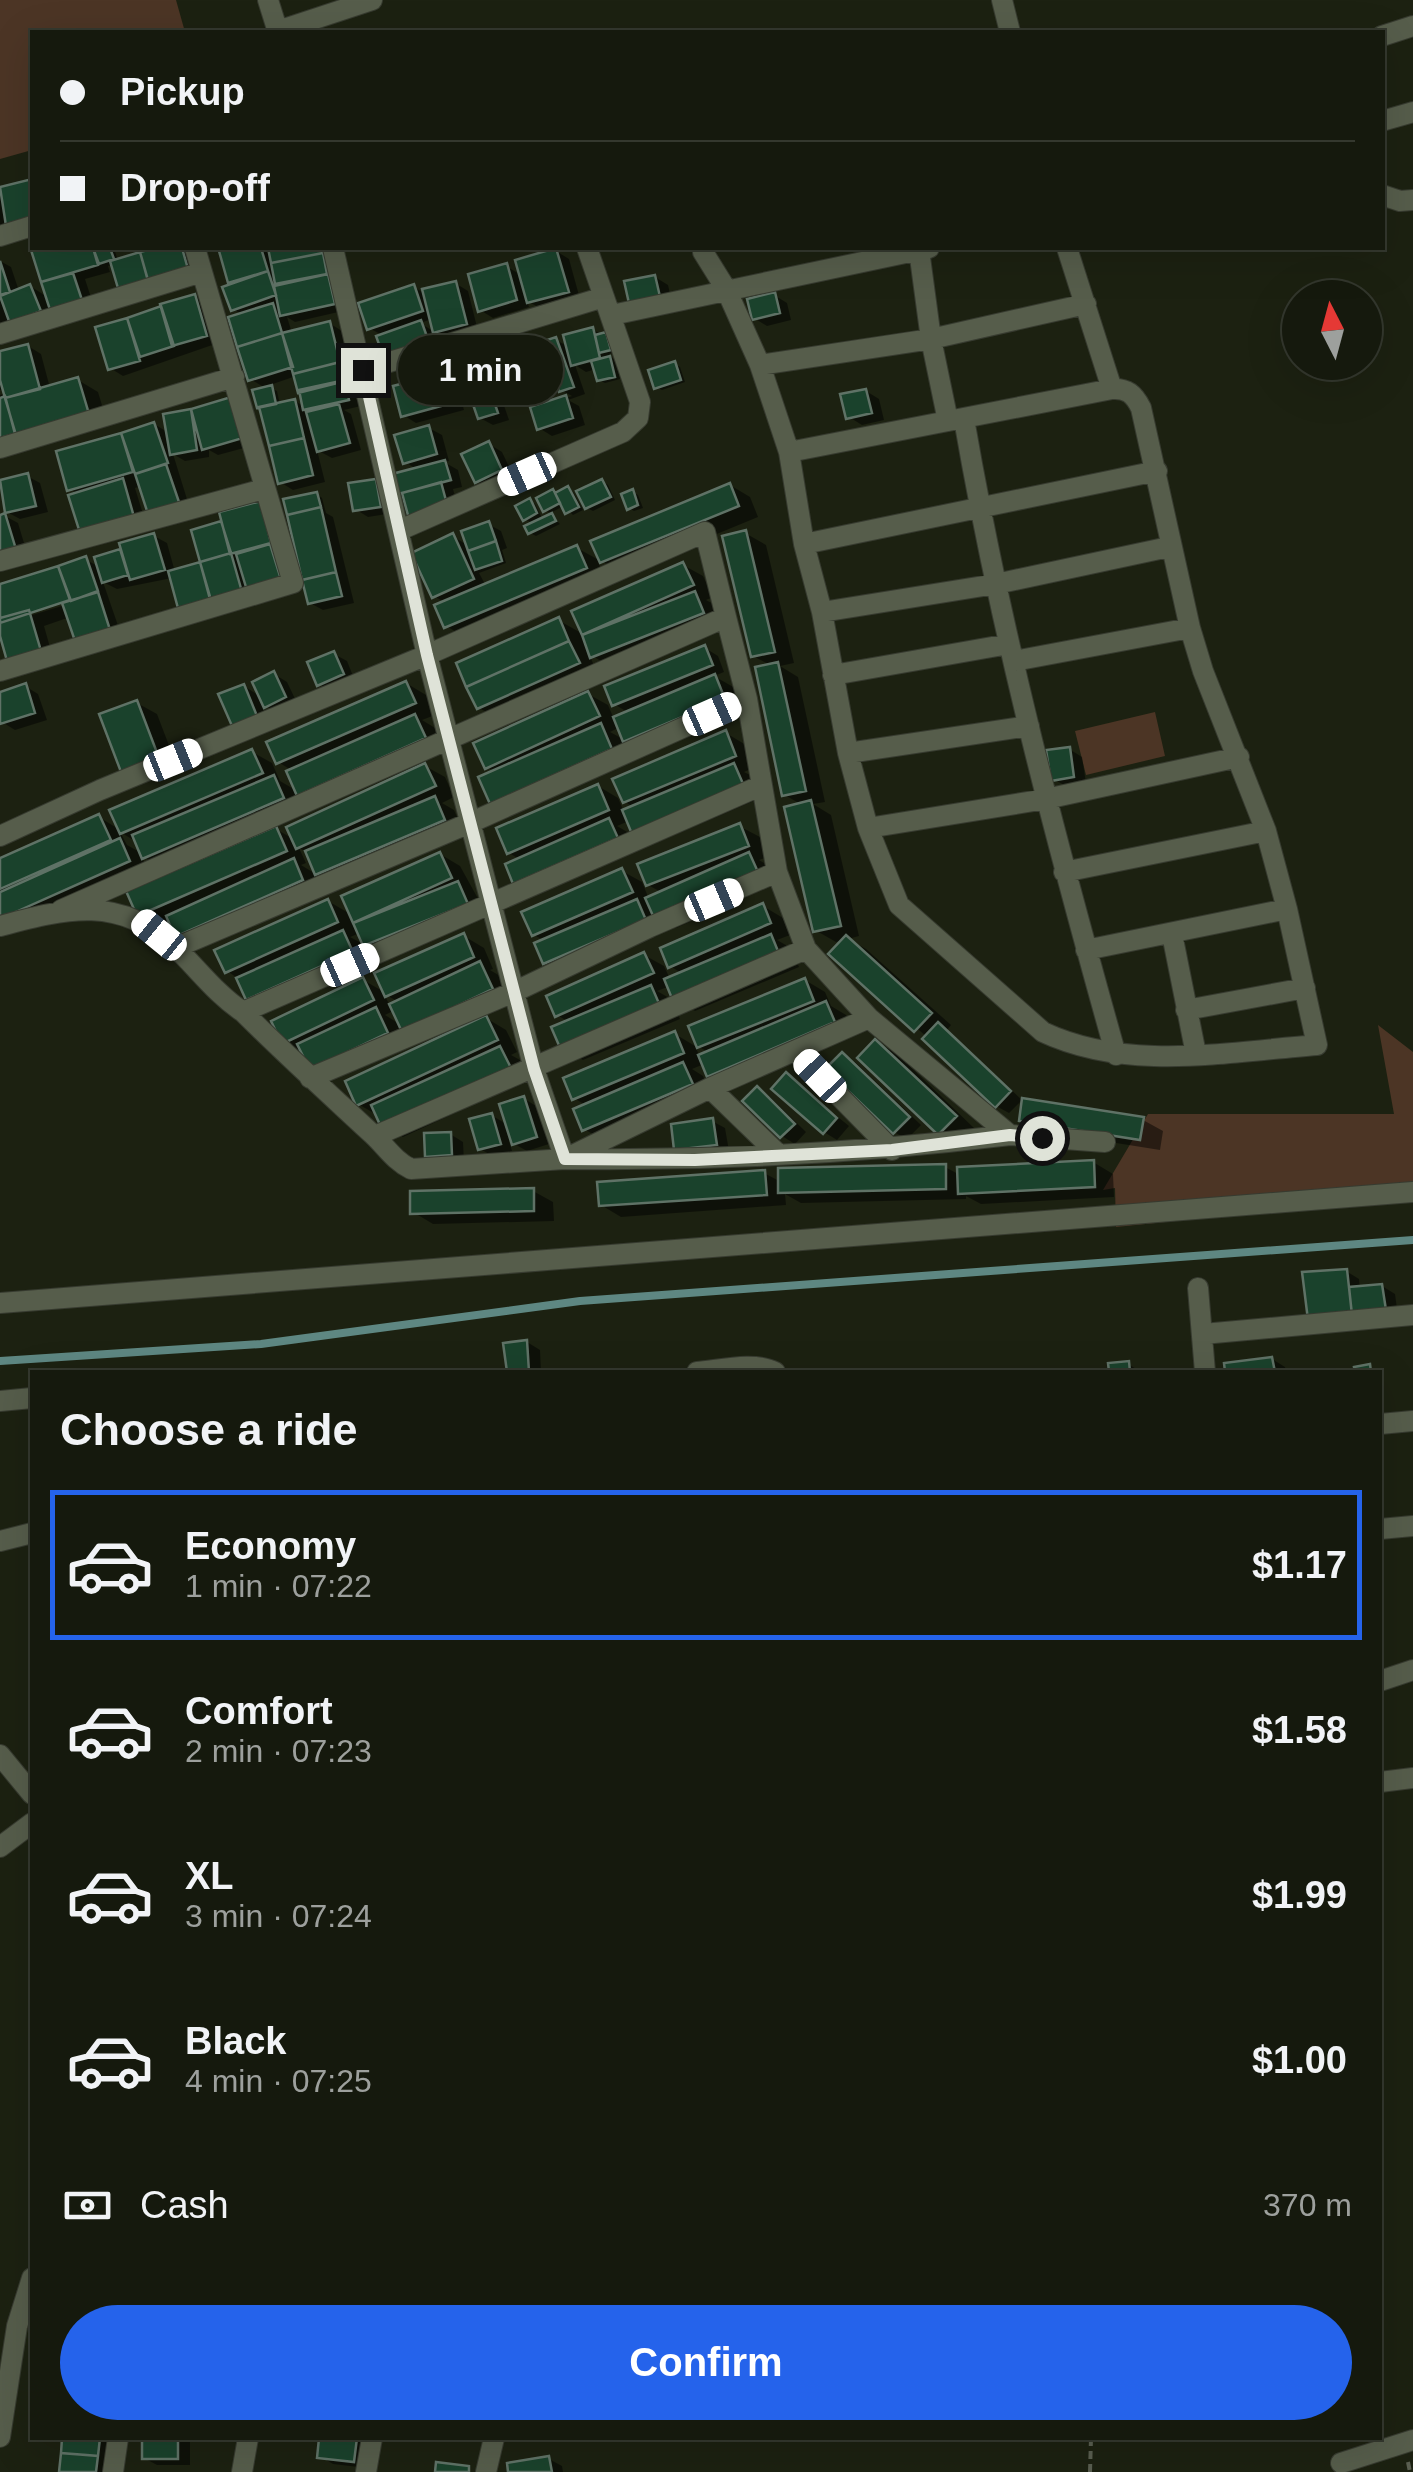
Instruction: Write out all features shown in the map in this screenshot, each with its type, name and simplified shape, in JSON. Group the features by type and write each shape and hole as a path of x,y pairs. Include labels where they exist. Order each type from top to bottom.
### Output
{"street":[{"path":"268,0 277,30"},
{"path":"284,30 372,0"},
{"path":"1002,0 1010,30"},
{"path":"1385,35 1413,26"},
{"path":"1385,120 1413,112"},
{"path":"1385,196 1413,200"},
{"path":"0,236 30,227"},
{"path":"0,670 293,584 196,250"},
{"path":"333,250 427,655 534,1069 565,1159"},
{"path":"400,530 623,432 638,418 640,402 588,250"},
{"path":"363,370 608,306 726,289 919,250"},
{"path":"924,250 931,339 980,508 1064,872 1116,1055"},
{"path":"1068,250 1112,389"},
{"path":"703,252 726,289 760,365 788,452 848,753 868,828 899,905 1043,1032 1068,1044 1116,1055 1318,1045 1266,832 1190,628 1170,547 1157,470 1134,395 1122,388 1112,389 788,452"},
{"path":"0,334 202,272"},
{"path":"760,365 931,339 1086,304"},
{"path":"0,448 234,377"},
{"path":"804,544 1157,470"},
{"path":"0,561 264,489"},
{"path":"0,836 100,790 427,655 704,532 747,699 777,872 806,949 869,1018 1010,1135"},
{"path":"822,612 996,584 1170,547"},
{"path":"0,926 61,910 726,617"},
{"path":"833,676 1190,628"},
{"path":"175,948 472,822 747,699"},
{"path":"848,753 1029,726"},
{"path":"868,828 1046,799 1238,757"},
{"path":"243,1012 760,786"},
{"path":"1064,872 1266,832"},
{"path":"310,1078 514,992 777,872"},
{"path":"1086,950 1287,909"},
{"path":"61,910 116,912 143,922 375,1136 400,1164 411,1170 565,1159 695,1160 892,1150 1010,1135 1105,1142"},
{"path":"1172,934 1196,1054"},
{"path":"375,1136 806,949"},
{"path":"1186,1010 1306,988"},
{"path":"565,1159 710,1088 869,1018"},
{"path":"796,1052 892,1150"},
{"path":"710,1088 778,1154"},
{"path":"0,1303 1413,1192"},
{"path":"1198,1288 1205,1370"},
{"path":"1203,1334 1413,1315"},
{"path":"0,1401 30,1398"},
{"path":"1382,1424 1413,1421"},
{"path":"1382,1529 1413,1526"},
{"path":"0,1541 30,1534"},
{"path":"1382,1680 1413,1670"},
{"path":"0,1754 30,1792"},
{"path":"1382,1782 1413,1778"},
{"path":"0,1847 30,1824"},
{"path":"0,2436 9,2324 30,2282"},
{"path":"113,2472 118,2440"},
{"path":"242,2472 248,2440"},
{"path":"366,2472 372,2440"},
{"path":"486,2472 494,2440"},
{"path":"1341,2463 1413,2440"}],"path":[{"path":"1090,2472 1091,2440"}],"shaded area":[{"path":"0,0 176,0 184,30 30,30 30,151 0,159"},
{"path":"1155,712 1165,756 1086,775 1075,731"},
{"path":"1378,1025 1413,1052 1413,1197 1116,1227 1115,1188 1103,1190 1148,1114 1394,1114"}],"building":[{"path":"30,180 30,220 6,226 0,187"},
{"path":"31,250 94,250 98,265 41,282"},
{"path":"94,250 111,250 114,259 99,264"},
{"path":"183,250 188,269 148,281 140,252"},
{"path":"262,250 268,271 228,283 219,251"},
{"path":"268,250 322,250 323,253 271,263"},
{"path":"557,250 569,292 527,303 515,260"},
{"path":"140,252 150,287 120,295 110,261"},
{"path":"323,253 327,274 275,284 271,263"},
{"path":"0,261 10,292 0,295"},
{"path":"507,263 517,300 478,312 468,274"},
{"path":"268,271 276,295 231,311 222,287"},
{"path":"73,273 83,303 51,313 41,282"},
{"path":"328,274 335,304 280,316 274,286"},
{"path":"655,275 661,301 630,308 624,281"},
{"path":"456,281 467,324 433,333 422,289"},
{"path":"30,284 41,311 10,324 0,296"},
{"path":"414,284 423,311 367,330 358,303"},
{"path":"775,292 780,313 752,320 747,299"},
{"path":"195,294 207,336 172,346 160,304"},
{"path":"273,303 282,333 237,347 228,317"},
{"path":"161,306 174,346 140,357 127,318"},
{"path":"127,318 140,361 108,370 95,327"},
{"path":"421,320 430,345 385,361 376,336"},
{"path":"330,321 340,362 293,374 282,333"},
{"path":"593,327 600,358 571,366 563,335"},
{"path":"606,332 611,350 599,353 595,335"},
{"path":"282,333 293,367 248,381 237,347"},
{"path":"556,337 574,387 559,392 541,342"},
{"path":"535,342 539,357 522,362 518,347"},
{"path":"28,344 40,389 5,398 0,380 0,351"},
{"path":"512,347 524,381 501,389 489,355"},
{"path":"489,355 493,375 458,383 453,363"},
{"path":"610,356 615,377 597,381 591,361"},
{"path":"675,361 681,380 654,389 648,370"},
{"path":"340,362 345,381 298,393 293,374"},
{"path":"444,373 452,403 401,417 393,386"},
{"path":"78,377 89,414 16,435 5,398"},
{"path":"345,380 349,400 303,410 299,390"},
{"path":"488,384 498,413 478,419 468,390"},
{"path":"272,385 276,404 257,408 252,390"},
{"path":"866,389 872,413 846,419 840,394"},
{"path":"566,395 573,418 537,430 530,407"},
{"path":"5,396 15,434 0,438 0,398"},
{"path":"231,397 243,438 202,450 191,409"},
{"path":"295,399 304,438 269,446 259,407"},
{"path":"339,404 350,443 317,452 306,412"},
{"path":"191,409 197,450 170,455 163,414"},
{"path":"154,422 168,463 135,474 121,433"},
{"path":"429,425 437,454 403,464 394,435"},
{"path":"121,433 133,472 67,491 56,451"},
{"path":"304,438 313,475 278,484 269,446"},
{"path":"489,441 502,470 475,483 461,454"},
{"path":"445,460 451,480 398,494 392,474"},
{"path":"166,464 180,505 148,514 135,474"},
{"path":"28,473 36,506 5,513 0,480"},
{"path":"123,478 134,517 80,533 68,495"},
{"path":"376,479 381,507 353,511 348,483"},
{"path":"602,479 611,497 585,509 576,491"},
{"path":"441,482 448,508 409,519 402,493"},
{"path":"730,483 739,506 600,563 590,541"},
{"path":"568,486 579,507 565,514 555,493"},
{"path":"553,489 560,503 543,512 536,498"},
{"path":"633,489 638,505 627,510 621,494"},
{"path":"317,492 321,507 287,515 283,499"},
{"path":"530,498 537,513 523,521 515,506"},
{"path":"261,501 271,543 230,554 219,512"},
{"path":"321,507 336,572 302,580 287,515"},
{"path":"5,513 18,556 0,561 0,515"},
{"path":"552,513 556,521 528,534 524,526"},
{"path":"221,521 231,553 200,562 191,530"},
{"path":"489,521 496,541 468,551 461,531"},
{"path":"746,530 775,652 751,657 722,536"},
{"path":"154,533 165,570 130,580 119,543"},
{"path":"453,533 474,579 432,598 411,553"},
{"path":"496,541 502,561 475,570 468,551"},
{"path":"270,544 283,586 249,597 236,554"},
{"path":"577,545 587,568 444,628 434,605"},
{"path":"120,549 128,575 102,583 94,557"},
{"path":"231,553 244,599 213,607 200,562"},
{"path":"86,556 98,591 71,601 58,566"},
{"path":"200,562 211,603 179,612 168,571"},
{"path":"683,562 694,585 582,635 571,611"},
{"path":"58,566 70,600 0,623 0,584"},
{"path":"336,572 342,596 308,604 302,580"},
{"path":"695,591 704,613 590,658 582,635"},
{"path":"98,592 111,633 76,644 62,603"},
{"path":"29,610 41,651 7,661 0,618"},
{"path":"559,617 569,641 466,687 456,663"},
{"path":"569,641 580,663 477,709 466,687"},
{"path":"705,645 713,665 612,706 604,686"},
{"path":"334,651 344,674 317,686 307,662"},
{"path":"778,662 806,791 782,796 755,667"},
{"path":"274,671 286,697 264,708 252,682"},
{"path":"715,674 725,699 623,742 613,717"},
{"path":"406,681 416,703 276,764 266,742"},
{"path":"26,683 35,713 0,724 0,692"},
{"path":"244,684 257,716 232,726 218,694"},
{"path":"588,691 600,716 485,769 473,743"},
{"path":"137,700 159,758 121,772 99,714"},
{"path":"415,714 426,738 297,796 286,771"},
{"path":"601,723 612,749 490,804 478,777"},
{"path":"726,730 736,756 623,803 612,779"},
{"path":"1070,747 1074,777 1051,781 1046,750"},
{"path":"252,749 263,773 120,834 109,810"},
{"path":"425,763 436,786 296,849 286,827"},
{"path":"734,763 744,786 632,834 622,810"},
{"path":"274,775 284,798 142,859 132,835"},
{"path":"598,784 609,810 507,854 496,828"},
{"path":"435,796 445,820 315,875 305,851"},
{"path":"811,800 841,926 813,932 784,807"},
{"path":"99,814 111,840 0,889 0,858"},
{"path":"609,818 618,838 513,884 505,864"},
{"path":"740,823 749,846 646,886 637,864"},
{"path":"276,826 287,851 137,916 126,891"},
{"path":"120,838 130,861 0,919 0,892"},
{"path":"440,852 452,878 353,923 341,896"},
{"path":"749,852 758,872 654,918 645,898"},
{"path":"294,858 303,880 175,937 166,916"},
{"path":"622,868 633,892 532,936 521,912"},
{"path":"458,881 468,904 363,946 353,923"},
{"path":"328,899 338,922 225,973 214,950"},
{"path":"637,899 646,920 543,964 534,943"},
{"path":"763,903 771,923 668,968 660,948"},
{"path":"343,930 353,952 246,1000 236,978"},
{"path":"464,933 474,957 385,997 374,973"},
{"path":"771,934 780,956 673,1001 664,979"},
{"path":"846,935 932,1013 914,1032 828,954"},
{"path":"644,952 654,973 555,1017 546,996"},
{"path":"480,961 493,989 402,1032 389,1004"},
{"path":"363,977 374,1000 282,1044 271,1021"},
{"path":"805,978 814,1001 697,1048 688,1026"},
{"path":"651,985 661,1008 561,1050 551,1027"},
{"path":"826,1001 835,1022 707,1077 698,1055"},
{"path":"376,1007 388,1033 310,1070 297,1044"},
{"path":"486,1015 498,1040 356,1106 345,1081"},
{"path":"938,1022 1011,1091 995,1108 922,1039"},
{"path":"675,1031 684,1053 572,1100 563,1078"},
{"path":"875,1039 957,1116 938,1135 857,1058"},
{"path":"500,1046 511,1068 381,1127 371,1105"},
{"path":"842,1052 910,1117 893,1134 825,1069"},
{"path":"683,1062 693,1084 582,1131 573,1109"},
{"path":"786,1072 837,1118 823,1134 771,1089"},
{"path":"757,1086 795,1124 780,1138 742,1101"},
{"path":"524,1096 537,1137 512,1145 499,1104"},
{"path":"1022,1098 1144,1117 1140,1140 1019,1121"},
{"path":"492,1113 501,1144 478,1150 469,1119"},
{"path":"713,1118 717,1145 674,1150 671,1124"},
{"path":"451,1132 452,1155 425,1157 424,1133"},
{"path":"1094,1160 1095,1187 958,1194 957,1167"},
{"path":"946,1164 946,1189 778,1193 778,1168"},
{"path":"765,1170 767,1195 599,1206 597,1182"},
{"path":"534,1188 534,1211 410,1214 410,1191"},
{"path":"1347,1269 1352,1315 1308,1320 1302,1272"},
{"path":"1382,1284 1386,1310 1352,1315 1349,1287"},
{"path":"527,1340 529,1370 507,1370 503,1343"},
{"path":"1272,1357 1275,1370 1225,1370 1224,1363"},
{"path":"1129,1361 1130,1370 1109,1370 1108,1363"},
{"path":"1370,1364 1371,1370 1355,1370 1354,1367"},
{"path":"62,2440 100,2440 98,2456 61,2453"},
{"path":"142,2440 178,2440 178,2459 142,2459"},
{"path":"319,2440 357,2440 354,2462 317,2458"},
{"path":"61,2453 98,2456 96,2472 59,2472"},
{"path":"549,2456 552,2472 508,2472 507,2463"},
{"path":"436,2462 469,2466 469,2472 435,2472"}],"waterway":[{"path":"0,1361 261,1344 580,1301 1413,1240"}],"route":[{"path":"363,370 427,655 534,1069 565,1159 695,1160 892,1150 1010,1135 1042,1138"}]}
